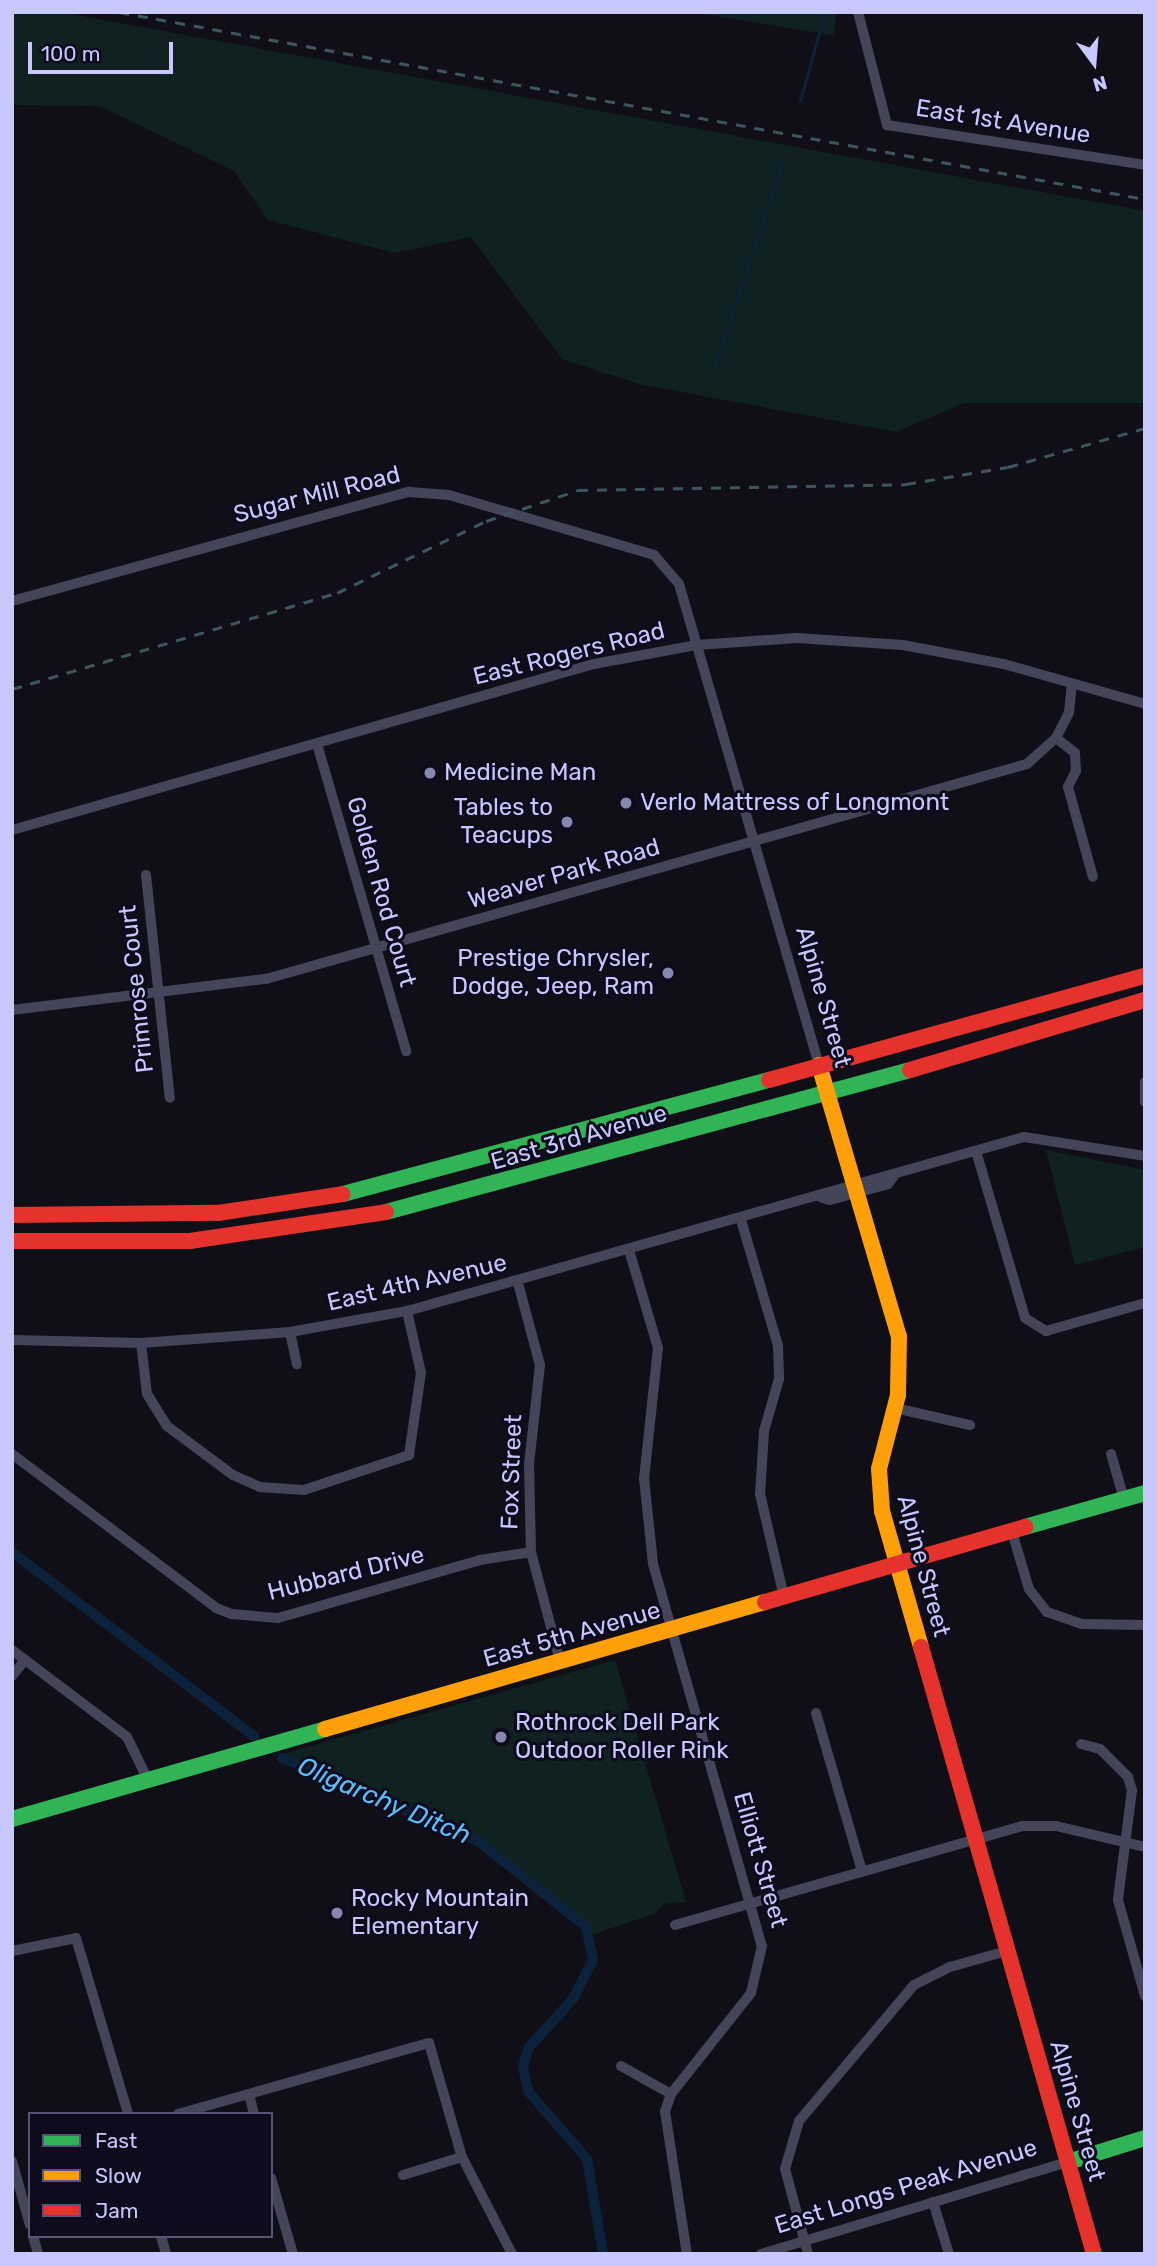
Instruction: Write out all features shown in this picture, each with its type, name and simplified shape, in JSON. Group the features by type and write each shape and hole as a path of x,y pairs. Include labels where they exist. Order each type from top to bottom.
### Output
{"street":[{"name":"East 1st Avenue","path":"858,12 887,125 1145,165"},
{"name":"Sugar Mill Road","path":"12,601 377,498 433,492 654,555 679,584 697,645"},
{"name":"East Rogers Road","path":"12,830 594,664 697,645 797,638 903,645 1004,664 1145,704"},
{"name":"Alpine Street","path":"697,645 899,1336 895,1408 879,1483 897,1565 1094,2254"},
{"name":"Weaver Park Road","path":"12,1010 266,979 1027,764 1056,738 1069,712 1072,684"},
{"path":"1056,738 1075,753 1076,771 1068,787 1093,877"},
{"name":"Golden Rod Court","path":"317,744 405,1051"},
{"name":"Primrose Court","path":"146,875 170,1098"},
{"name":"East 3rd Avenue","path":"12,1215 218,1213 344,1195 468,1165 1145,976"},
{"name":"East 3rd Avenue","path":"12,1241 190,1241 338,1222 430,1203 828,1094 1145,1000"},
{"path":"1145,1082 1145,1102"},
{"name":"East 4th Avenue","path":"12,1340 141,1343 290,1332 407,1311 518,1283 1030,1137 1144,1152"},
{"path":"976,1152 1025,1318 1046,1331 1145,1303"},
{"path":"741,1220 778,1346 779,1379 764,1431 760,1494 784,1597"},
{"name":"Elliott Street","path":"629,1250 658,1348 644,1478 653,1564 762,1946 756,1984 671,2094 664,2128 687,2254"},
{"name":"Fox Street","path":"518,1283 540,1365 529,1464 531,1552 560,1661"},
{"path":"141,1343 147,1394 167,1426 233,1475 260,1488 304,1490 409,1455 421,1373 407,1311"},
{"path":"290,1332 297,1364"},
{"path":"895,1408 970,1425"},
{"name":"Hubbard Drive","path":"12,1454 216,1608 232,1614 278,1618 480,1560 531,1552"},
{"path":"1111,1454 1124,1499"},
{"name":"East 5th Avenue","path":"12,1819 1145,1493"},
{"path":"1012,1532 1029,1589 1047,1612 1081,1624 1145,1625"},
{"path":"12,1650 127,1737 148,1780"},
{"path":"12,1676 25,1660"},
{"path":"816,1713 862,1871"},
{"path":"1081,1744 1100,1749 1128,1777 1132,1807 1118,1900 1145,1996"},
{"path":"675,1925 975,1838 1039,1824 1145,1847"},
{"path":"12,1951 76,1938 127,2112"},
{"path":"808,2254 785,2169 799,2120 914,1985 950,1967 1007,1951"},
{"path":"185,2112 429,2043 462,2157 512,2254"},
{"path":"621,2066 671,2094"},
{"path":"248,2094 253,2112"},
{"name":"East Longs Peak Avenue","path":"761,2254 1145,2138"},
{"path":"403,2175 462,2157"},
{"path":"12,2161 28,2218"},
{"path":"273,2185 293,2254"},
{"path":"933,2202 949,2254"}],"green space":[{"path":"12,12 60,12 1145,211 1145,403 964,403 896,432 639,384 562,359 471,237 395,253 268,220 234,171 100,106 12,105"},
{"path":"690,12 837,12 833,35"},
{"path":"1046,1150 1145,1170 1145,1247 1075,1265"},
{"path":"615,1660 686,1902 666,1903 654,1914 588,1936 586,1927 478,1841 279,1755"}],"waterway":[{"path":"800,101 825,12"},
{"path":"714,369 784,157"},
{"name":"Oligarchy Ditch","path":"12,1552 255,1737"},
{"name":"Oligarchy Ditch","path":"282,1758 478,1841 586,1927 593,1960 573,1999 529,2047 523,2067 528,2091 587,2159 603,2254"}],"railway":[{"path":"119,12 1145,199"},
{"path":"12,689 337,593 486,521 578,490 906,484 1008,467 1145,428"}],"traffic: fast":[{"path":"386,1212 910,1070"},
{"path":"343,1194 769,1080"},
{"path":"1025,1527 1145,1493"},
{"path":"12,1819 325,1729"},
{"path":"1068,2162 1145,2138"}],"traffic: slow":[{"path":"819,1065 899,1336 898,1395 879,1469 882,1511 921,1647"},
{"path":"325,1729 765,1602"}],"traffic: jam":[{"path":"769,1080 1145,976"},
{"path":"910,1070 1145,1000"},
{"path":"12,1215 218,1213 343,1194"},
{"path":"12,1241 190,1241 386,1212"},
{"path":"765,1602 1025,1527"},
{"path":"921,1647 1094,2254"}],"place":[{"name":"Medicine Man","path":"430,773"},
{"name":"Verlo Mattress of Longmont","path":"626,803"},
{"name":"Tables to Teacups","path":"567,822"},
{"name":"Prestige Chrysler, Dodge, Jeep, Ram","path":"668,973"},
{"name":"Rothrock Dell Park Outdoor Roller Rink","path":"501,1737"},
{"name":"Rocky Mountain Elementary","path":"337,1913"}]}
